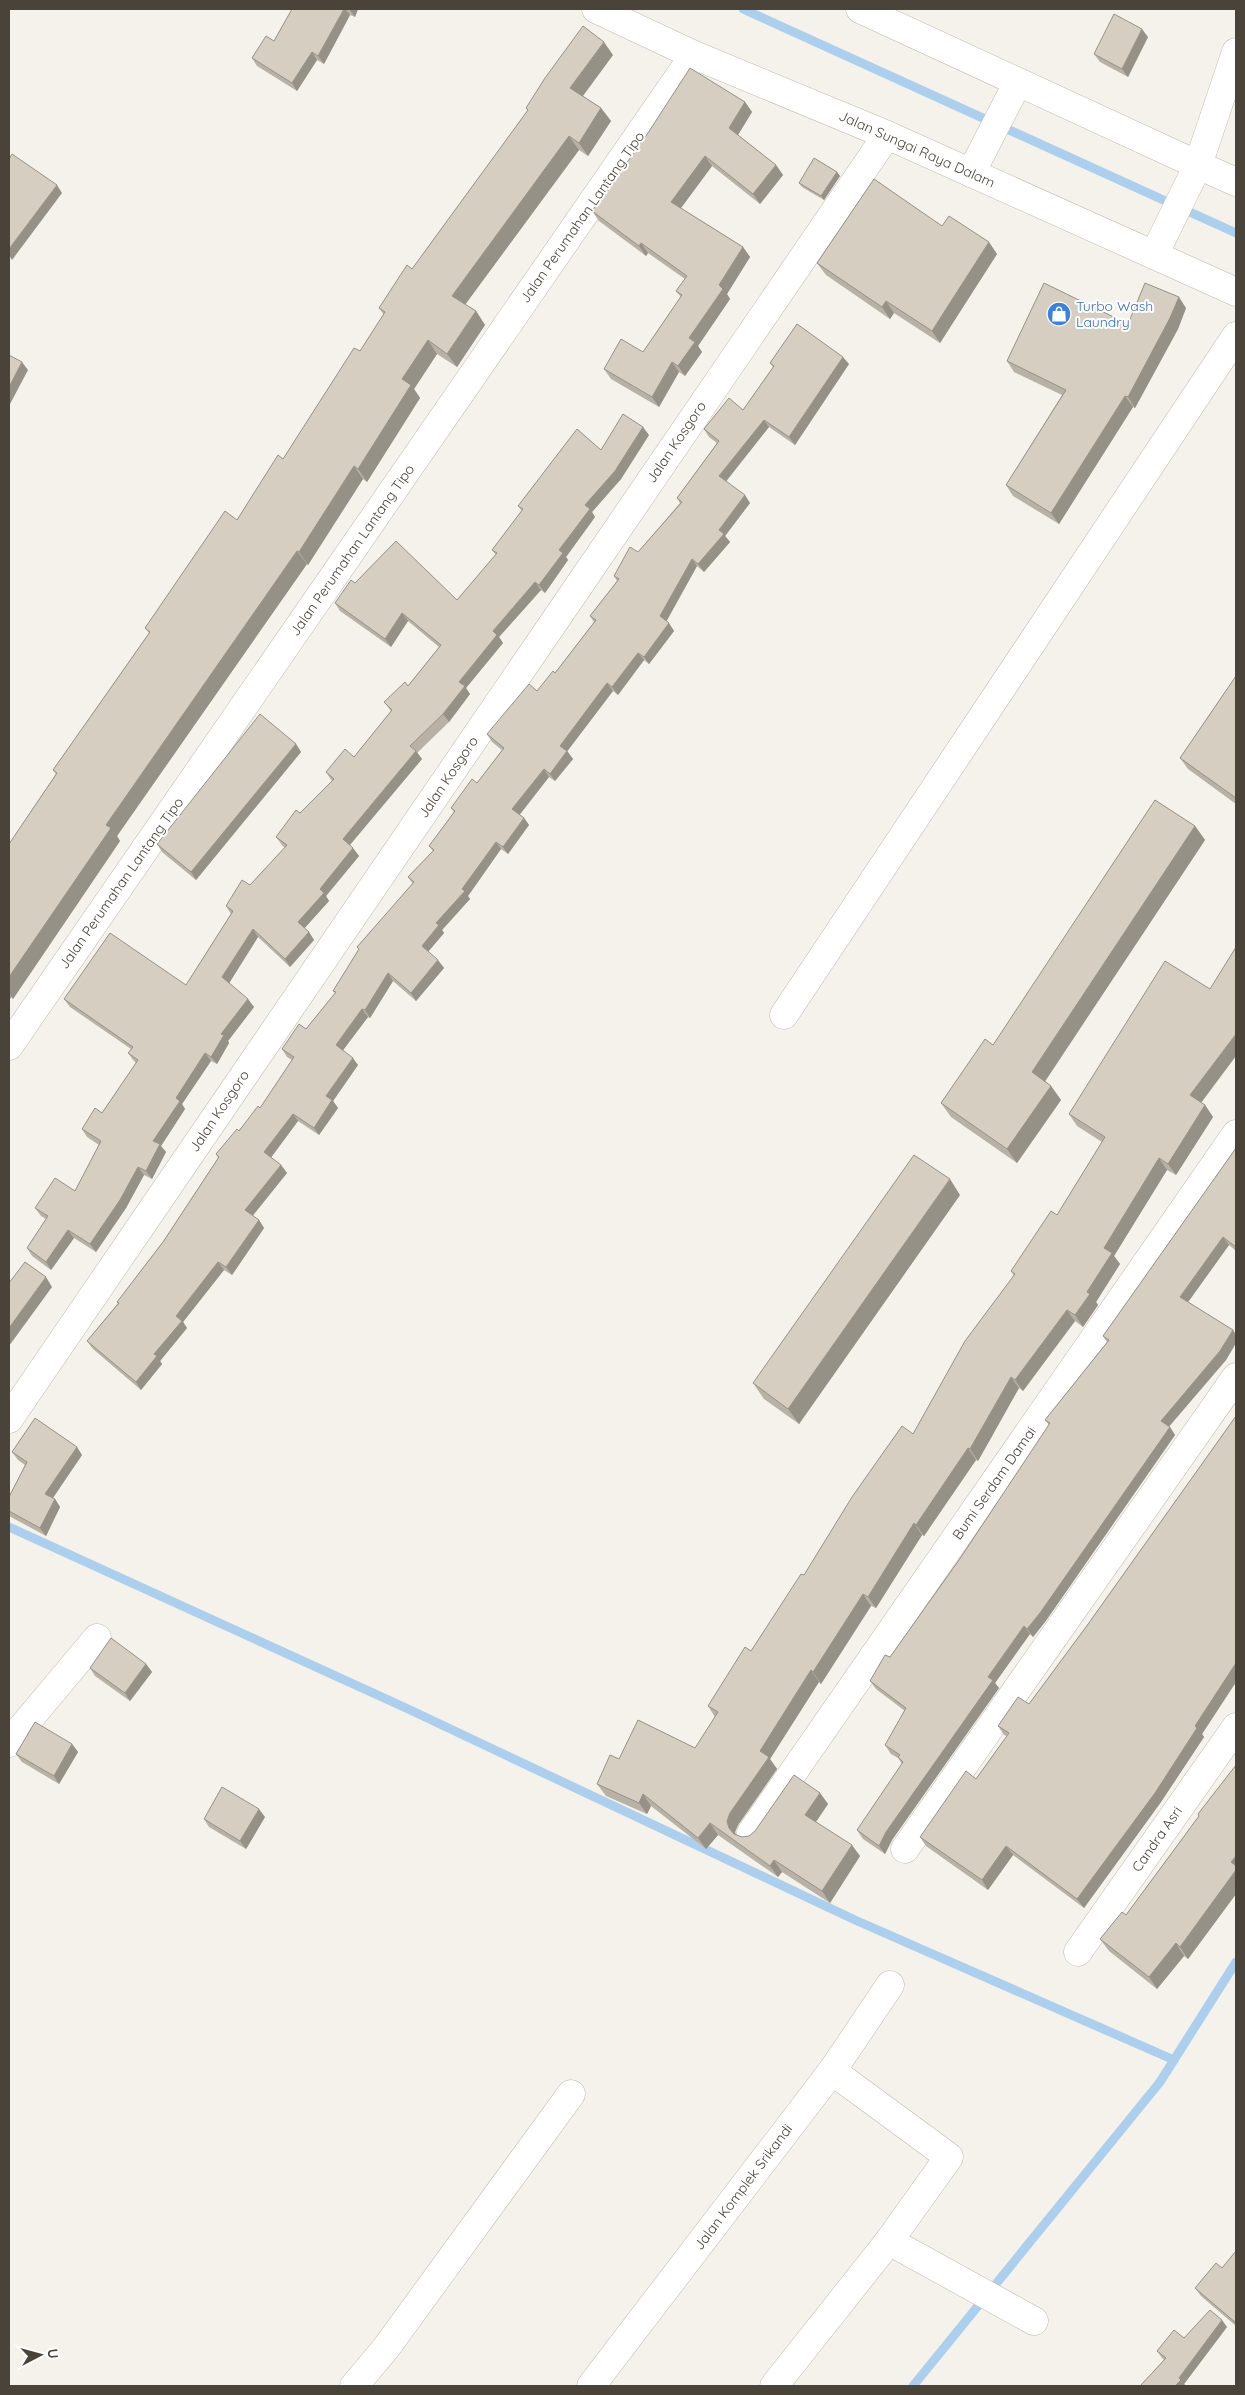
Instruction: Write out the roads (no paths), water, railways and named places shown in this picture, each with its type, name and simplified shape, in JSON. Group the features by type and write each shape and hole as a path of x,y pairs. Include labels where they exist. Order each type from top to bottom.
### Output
{"street":[{"name":"Jalan Sungai Raya Dalam","path":"596,9 694,54 887,135 976,164 1159,245 1236,292"},
{"path":"860,9 1193,176 1236,182"},
{"path":"1159,245 1193,176 1236,52"},
{"name":"Jalan Perumahan Lantang Tipo","path":"9,1046 694,54"},
{"path":"976,164 1015,87"},
{"name":"Jalan Kosgoro","path":"9,1419 887,135"},
{"path":"784,1015 1236,336"},
{"name":"Bumi Serdam Damai","path":"751,1833 1236,1134"},
{"path":"905,1849 1236,1377"},
{"path":"9,1742 97,1638"},
{"name":"Candra Asri","path":"1078,1952 1236,1727"},
{"name":"Jalan Komplek Srikandi","path":"591,2386 832,2071 890,1985"},
{"path":"774,2386 889,2241 949,2157 832,2071"},
{"path":"354,2386 391,2340 571,2094"},
{"path":"889,2241 1034,2321"}],"waterway":[{"path":"743,9 1236,233"},
{"path":"9,1527 406,1708 855,1920 1174,2060"},
{"path":"913,2386 1160,2082 1236,1962"}],"place":[{"name":"Turbo Wash Laundry","path":"1059,314"}]}
